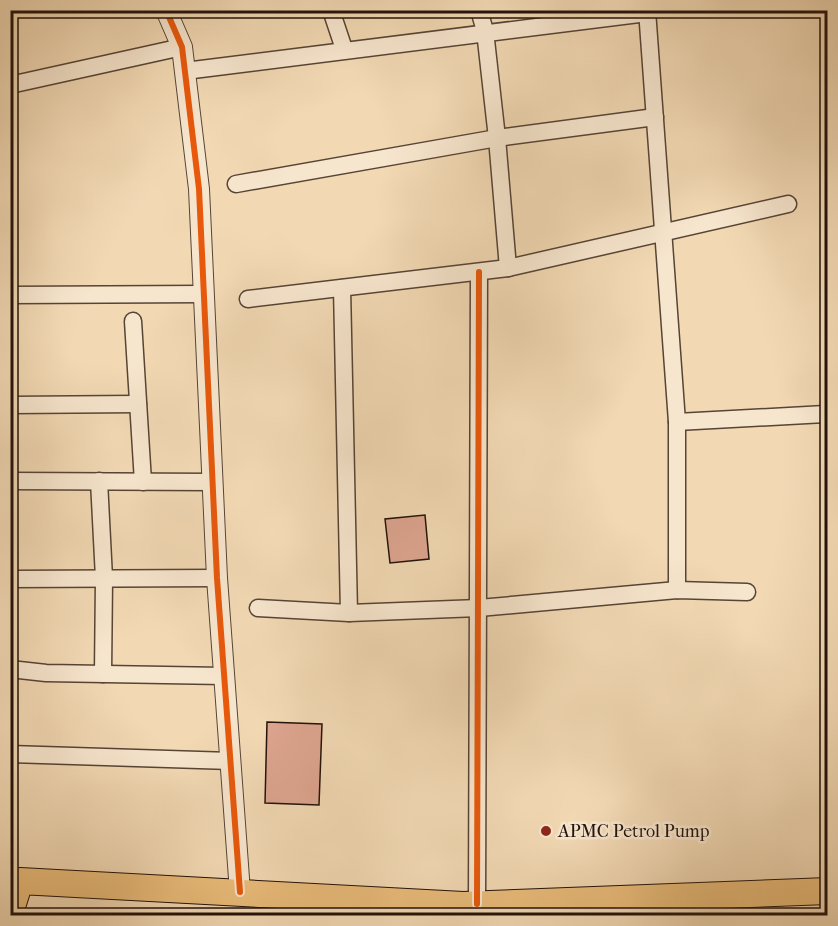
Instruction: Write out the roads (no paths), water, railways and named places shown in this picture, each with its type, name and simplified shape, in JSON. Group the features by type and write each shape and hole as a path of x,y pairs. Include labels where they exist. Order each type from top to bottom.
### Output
{"main road":[{"path":"10,913 15,874 430,909 477,904 578,908 828,891"}],"street":[{"path":"166,10 182,47 199,189 217,578 240,892"},
{"path":"332,10 344,50"},
{"path":"479,10 485,31 508,268"},
{"path":"185,71 647,12 677,422 677,590"},
{"path":"10,85 182,47"},
{"path":"236,184 497,138 655,117"},
{"path":"248,298 508,268 788,204"},
{"path":"477,904 479,272"},
{"path":"342,288 349,613"},
{"path":"10,295 204,294"},
{"path":"133,321 143,482"},
{"path":"10,405 138,404"},
{"path":"677,422 825,414"},
{"path":"10,481 213,482"},
{"path":"99,481 104,578 103,674"},
{"path":"10,579 217,578"},
{"path":"258,608 349,613 479,608 677,590 747,592"},
{"path":"10,669 46,673 224,676"},
{"path":"10,754 231,761"}],"place":[{"name":"APMC Petrol Pump","path":"546,831"}]}
